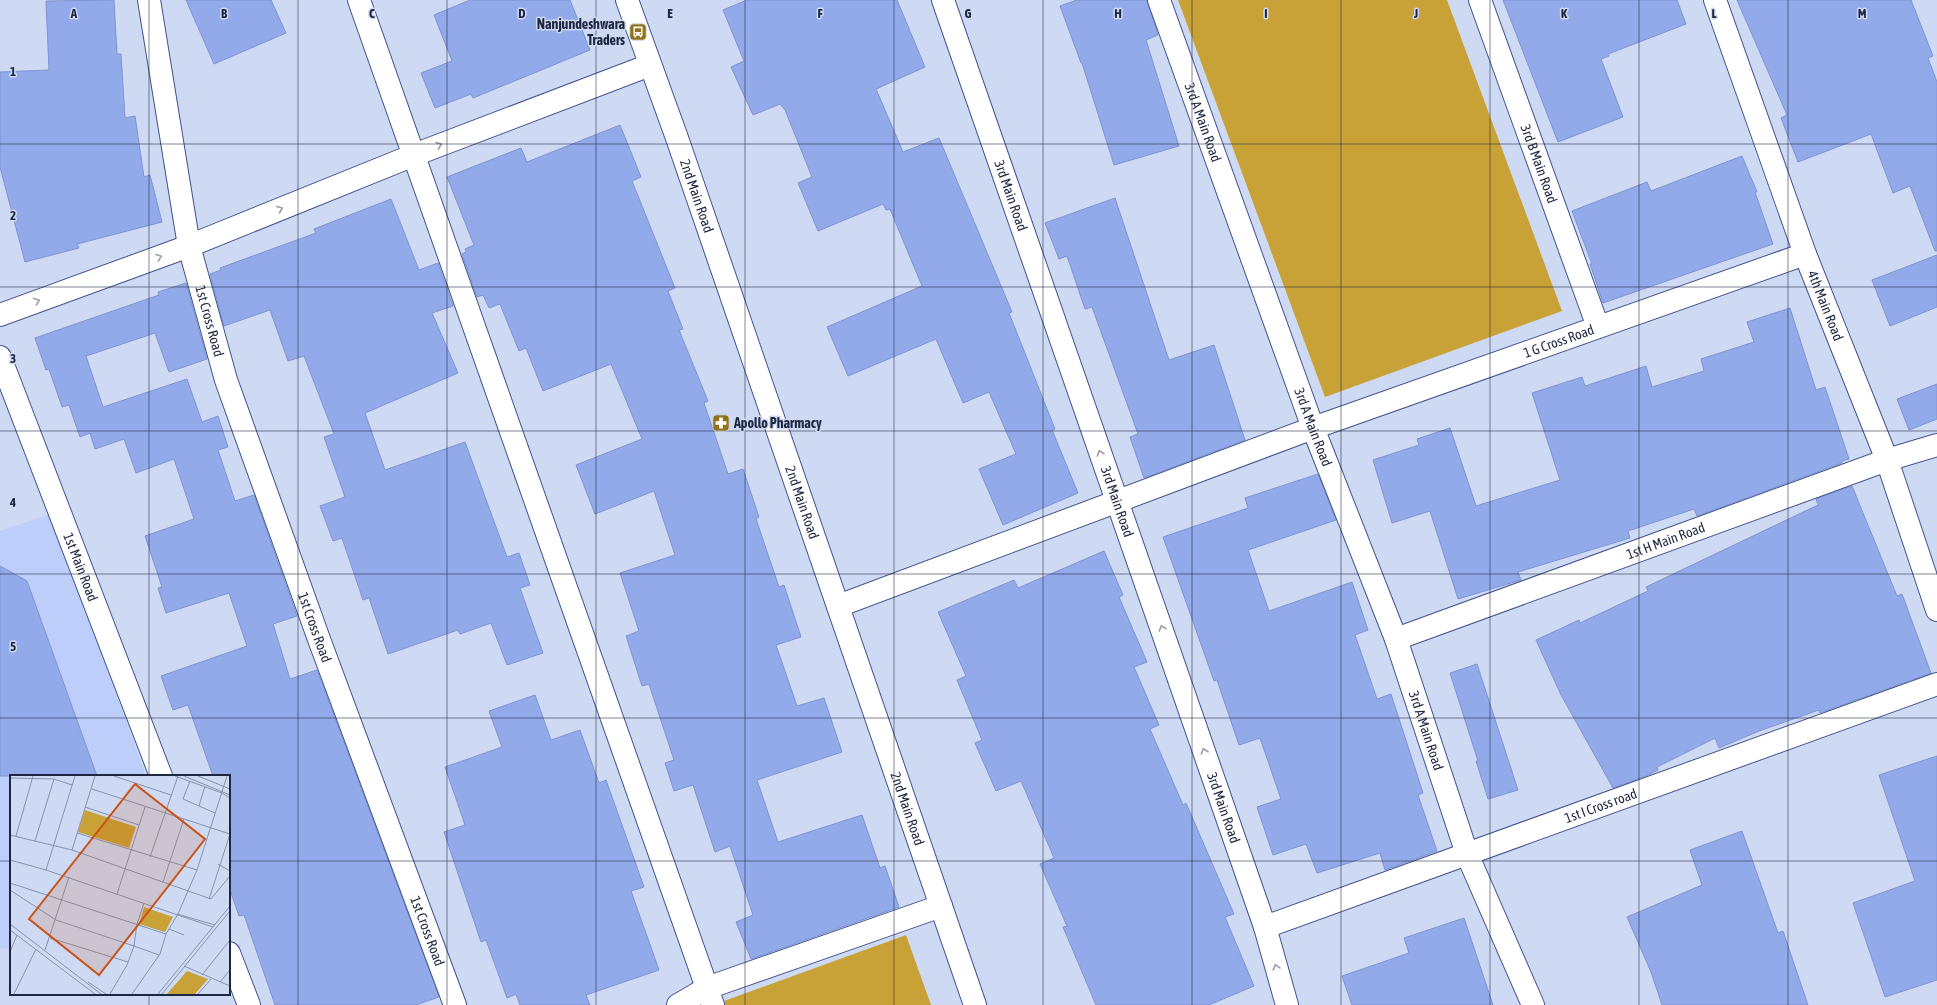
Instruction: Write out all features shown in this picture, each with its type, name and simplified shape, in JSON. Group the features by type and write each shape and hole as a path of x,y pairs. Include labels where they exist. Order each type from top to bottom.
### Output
{"street":[{"name":"1st Cross Road","path":"149,0 189,246 226,380 322,649 455,1005"},
{"path":"359,0 710,996"},
{"name":"2nd Main Road","path":"627,0 677,138 976,1005"},
{"name":"3rd Main Road","path":"943,0 1265,927 1287,1005"},
{"name":"3rd A Main Road","path":"1160,0 1313,428 1396,639 1467,854 1533,1005"},
{"name":"3rd B Main Road","path":"1480,0 1598,327"},
{"name":"4th Main Road","path":"1714,0 1804,254 1887,460 1937,610"},
{"path":"0,315 189,246 414,155 650,65"},
{"name":"1 G Cross Road","path":"838,606 1117,500 1313,428 1804,254"},
{"name":"1st Main Road","path":"0,357 161,775"},
{"name":"1st H Main Road","path":"1396,639 1887,460 1937,445"},
{"name":"1st I Cross road","path":"1265,927 1937,684"},
{"path":"678,1005 710,996 941,906"},
{"path":"230,956 249,1005"}],"shaded area":[{"path":"1178,0 1447,0 1562,311 1325,397"},
{"path":"51,514 146,775 10,775 10,949 0,948 0,531"},
{"path":"906,935 931,1005 725,1005 724,1001"}],"building":[{"path":"114,0 117,54 121,54 125,118 135,116 144,177 150,175 162,222 77,244 79,248 25,262 0,167 0,72 49,70 46,1"},
{"path":"186,0 271,0 286,33 214,64"},
{"path":"470,0 570,0 590,50 473,98 471,94 435,108 421,73 452,61 434,15"},
{"path":"747,0 897,0 925,67 876,89 903,152 939,138 1012,312 1009,313 1055,429 1052,430 1078,493 1003,525 979,469 1016,454 989,392 963,403 936,339 848,376 827,327 922,286 890,209 886,210 883,204 818,231 798,183 812,177 785,110 780,104 753,115 731,67 744,61 723,10"},
{"path":"1077,0 1147,0 1158,35 1146,40 1179,146 1114,165 1082,63 1060,6"},
{"path":"1503,0 1677,0 1686,24 1608,54 1609,56 1601,59 1623,117 1558,142"},
{"path":"1737,0 1911,0 1933,56 1928,58 1937,82 1937,251 1935,251 1910,186 1893,193 1871,134 1798,162 1781,118 1787,115"},
{"path":"620,125 641,177 632,181 675,288 668,291 683,329 679,330 708,401 704,403 728,474 743,469 759,517 756,519 779,587 784,585 801,637 776,645 797,706 824,698 842,752 757,780 778,842 862,815 880,868 885,866 899,907 751,959 736,922 753,915 730,846 715,852 693,785 674,791 665,763 674,760 649,684 642,686 626,636 639,631 620,573 675,555 654,491 595,514 576,465 642,439 611,364 543,391 526,348 519,351 500,304 489,308 483,295 477,297 462,254 466,252 465,249 474,245 447,177 521,148 527,162"},
{"path":"1742,156 1757,192 1755,192 1773,244 1603,303 1590,264 1592,264 1572,211 1647,182 1651,191"},
{"path":"1115,198 1169,360 1214,345 1245,440 1144,478 1130,437 1138,434 1092,307 1085,309 1067,256 1059,259 1045,223"},
{"path":"391,199 419,270 438,263 453,306 432,313 458,373 365,413 385,470 465,442 507,557 519,553 530,585 520,588 543,653 507,665 491,623 460,634 458,630 388,654 369,598 363,600 342,538 333,541 320,506 345,497 324,437 334,434 304,356 288,361 270,310 224,326 210,274 221,270 220,268 316,233 314,229"},
{"path":"1937,255 1937,307 1890,326 1872,280"},
{"path":"186,283 207,359 169,372 155,333 86,356 103,407 187,379 202,422 218,416 228,447 218,450 235,501 254,495 297,616 273,624 290,679 317,670 439,997 416,1005 275,1005 244,915 239,916 230,890 230,775 213,775 188,705 173,710 161,676 247,646 229,593 166,613 158,588 162,587 145,536 194,519 174,459 136,473 124,439 95,449 90,433 80,437 69,405 62,407 49,369 46,370 35,338 159,295 158,292"},
{"path":"1790,308 1816,390 1825,387 1849,459 1842,461 1842,463 1697,516 1694,509 1628,531 1630,538 1518,572 1521,580 1458,599 1430,511 1392,523 1373,460 1419,445 1417,439 1450,428 1476,506 1560,480 1532,393 1582,377 1585,386 1646,366 1652,387 1704,371 1701,359 1754,342 1747,322"},
{"path":"1937,384 1937,419 1909,430 1897,399"},
{"path":"1318,474 1336,520 1248,550 1269,611 1352,582 1368,630 1355,635 1377,699 1391,694 1423,793 1418,795 1437,851 1385,870 1380,853 1317,873 1306,844 1273,855 1257,807 1281,799 1260,738 1239,745 1217,680 1214,681 1163,537 1248,508 1245,498"},
{"path":"1852,486 1897,596 1902,594 1931,673 1820,713 1819,710 1759,731 1719,748 1715,738 1657,767 1658,770 1648,775 1613,788 1561,695 1536,640 1579,620 1580,623 1648,591 1646,587 1818,505 1816,499"},
{"path":"1104,551 1123,595 1119,597 1147,662 1134,667 1159,725 1150,729 1183,805 1186,803 1234,914 1225,917 1254,986 1209,1005 1096,1005 1063,927 1067,926 1040,864 1054,858 1021,781 996,791 975,743 982,740 957,680 966,676 938,612 1014,580 1018,588"},
{"path":"0,566 27,581 97,775 0,776"},
{"path":"1477,664 1518,790 1488,799 1476,761 1478,761 1450,673"},
{"path":"535,695 551,740 580,730 599,783 606,780 644,887 631,891 659,970 586,995 590,1005 520,1005 516,994 507,998 486,940 481,942 444,832 465,825 445,767 502,747 489,711"},
{"path":"1937,756 1937,980 1885,997 1853,903 1915,881 1879,775"},
{"path":"1742,831 1778,933 1783,931 1808,1005 1662,1005 1651,972 1627,917 1702,885 1690,850"},
{"path":"1464,918 1493,1005 1352,1005 1342,976 1409,953 1404,938"}],"place":[{"name":"Nanjundeshwara Traders","path":"638,32"},
{"name":"Apollo Pharmacy","path":"721,423"}]}
